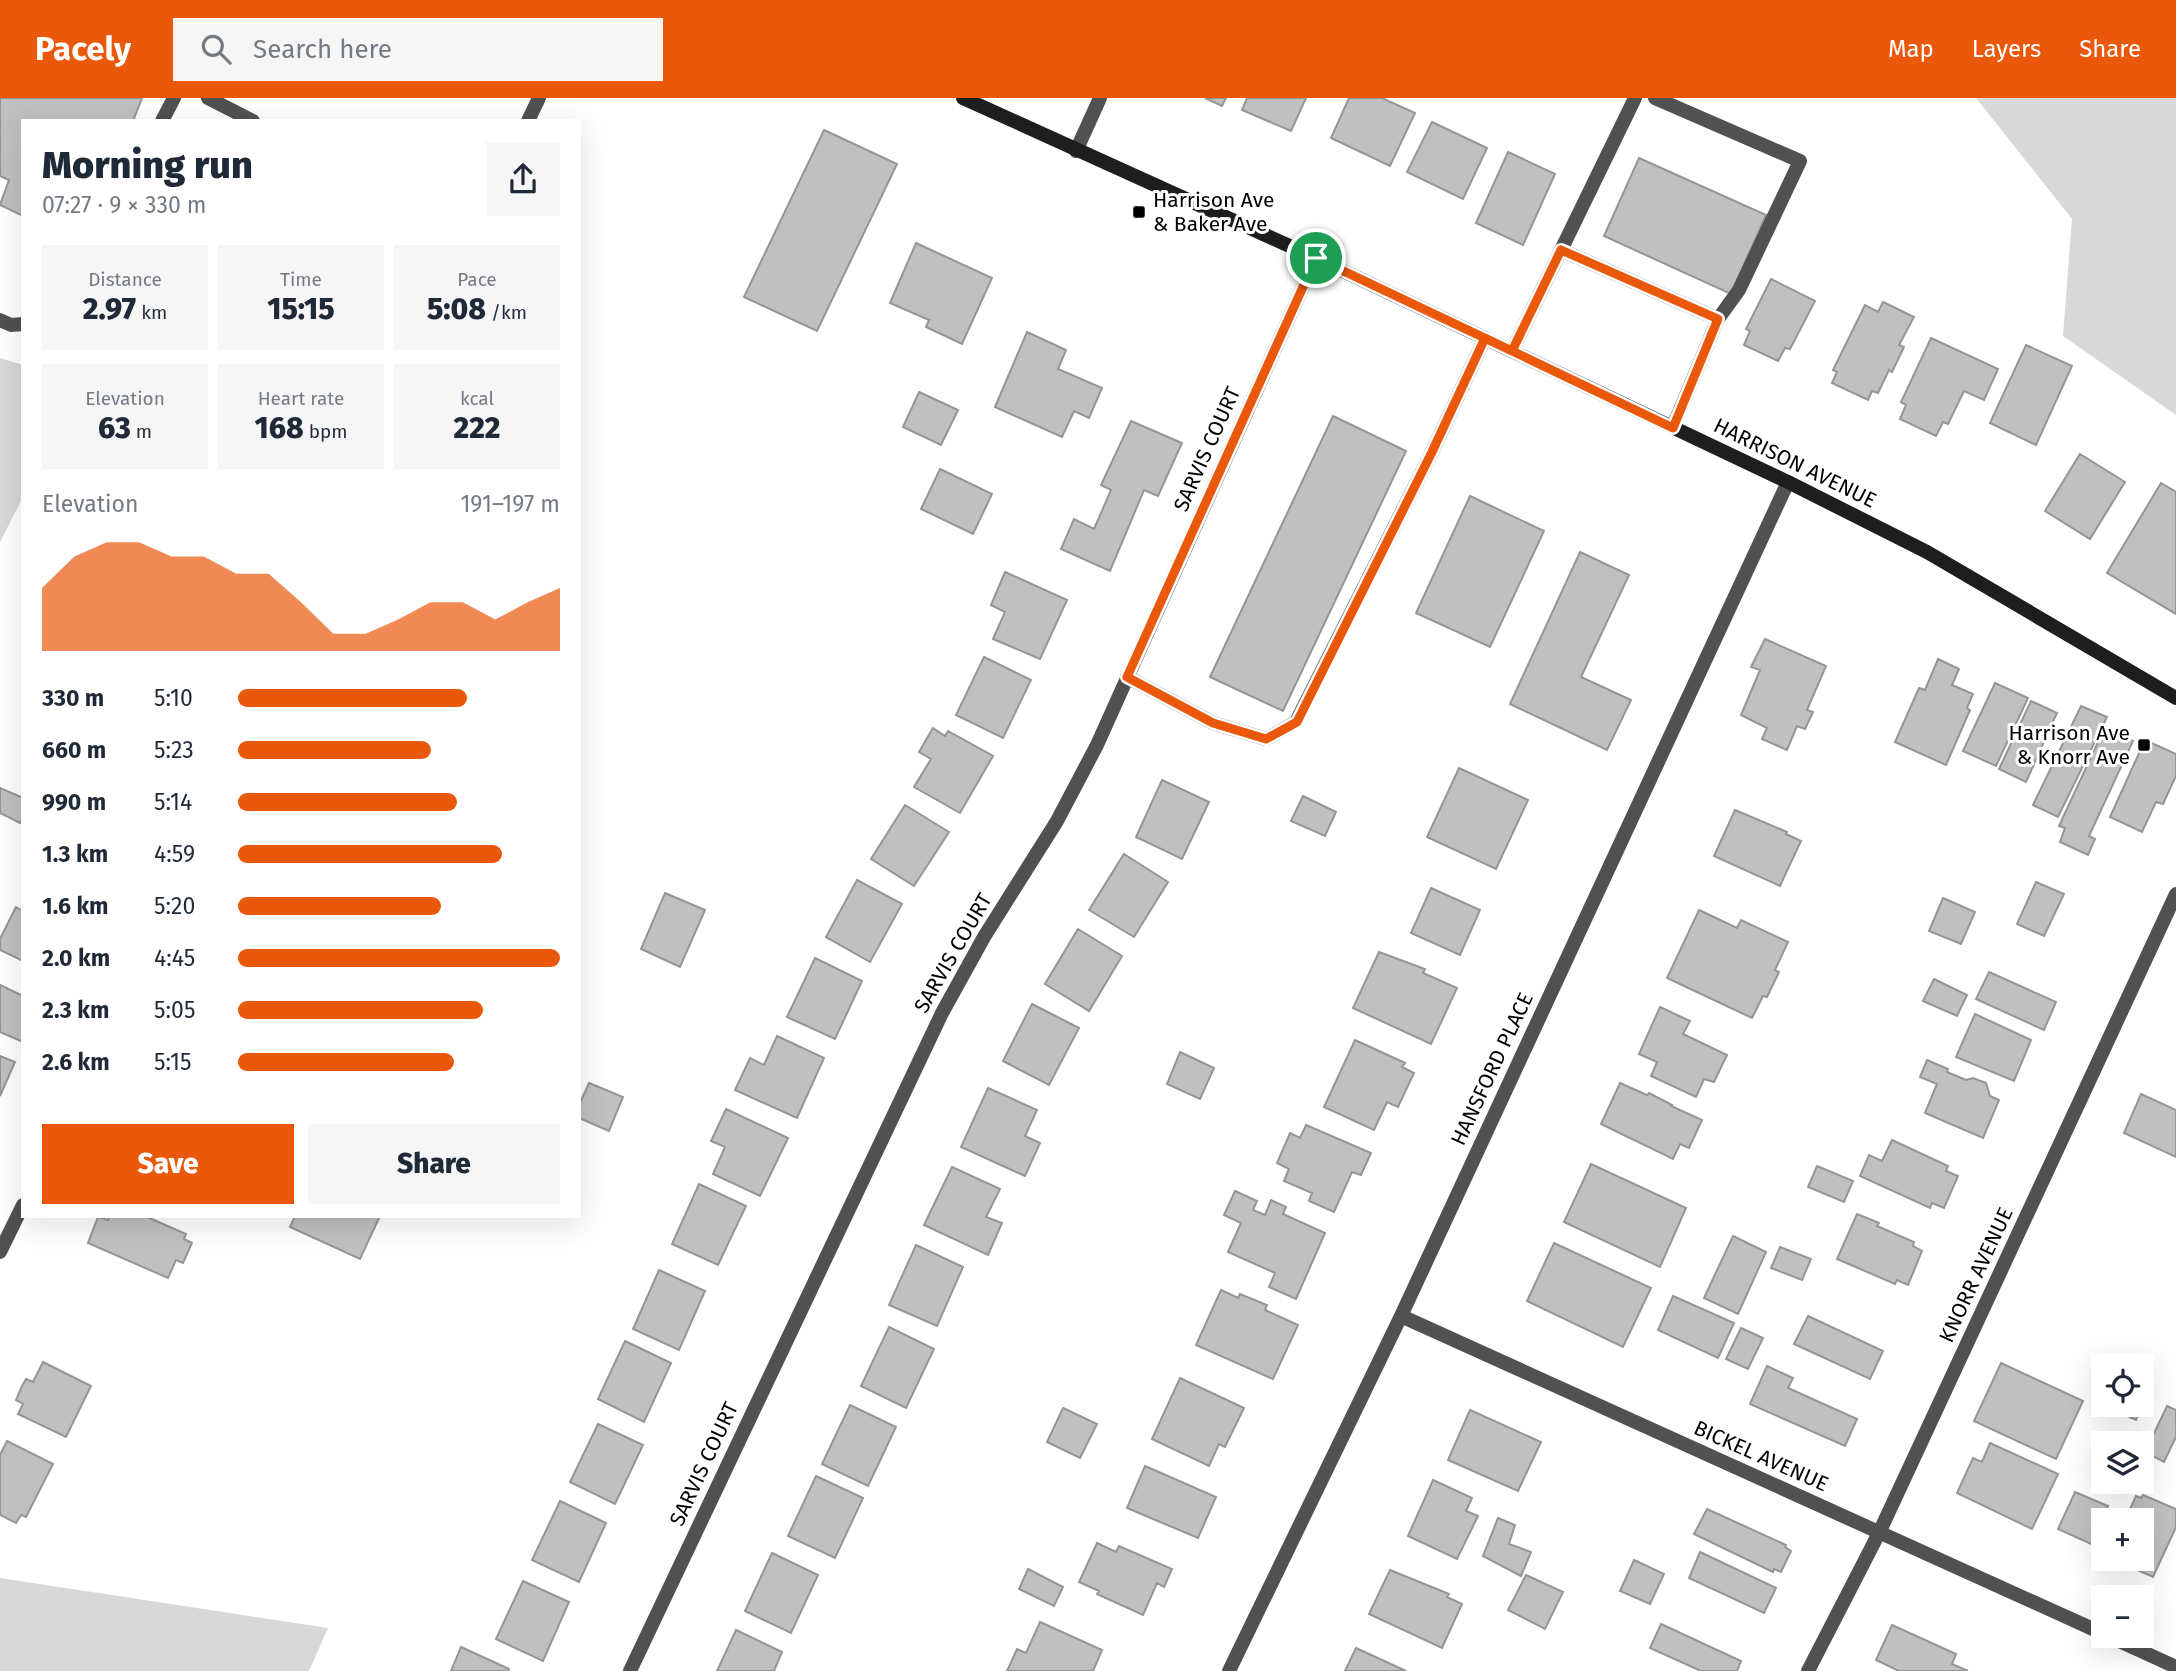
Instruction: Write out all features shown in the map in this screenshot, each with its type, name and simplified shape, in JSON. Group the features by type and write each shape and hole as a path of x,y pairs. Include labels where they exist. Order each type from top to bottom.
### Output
{"main road":[{"name":"HARRISON AVENUE","path":"963,98 1316,258 1788,482 1927,552 2176,698"}],"street":[{"path":"163,119 174,98"},
{"path":"208,98 249,119"},
{"path":"529,119 539,98"},
{"path":"1076,151 1100,98"},
{"path":"1512,351 1635,98"},
{"path":"1655,98 1800,161 1739,290 1718,319 1673,428"},
{"path":"1561,250 1718,319"},
{"name":"SARVIS COURT","path":"629,1671 942,1013 984,937 1057,821 1097,745 1316,258"},
{"path":"0,320 11,325 21,324"},
{"path":"1127,677 1213,723 1266,739 1297,722 1432,452 1485,338"},
{"name":"HANSFORD PLACE","path":"1229,1671 1401,1317 1788,482"},
{"name":"KNORR AVENUE","path":"1808,1671 1879,1533 2176,894"},
{"path":"0,1252 21,1209"},
{"name":"BICKEL AVENUE","path":"1401,1317 2091,1628"},
{"name":"BICKEL AVENUE","path":"2134,1648 2176,1667"}],"shaded area":[{"path":"1976,98 2176,98 2176,415 2063,336 2072,219"},
{"path":"0,358 21,364 21,501 0,542"},
{"path":"0,1578 328,1628 309,1671 0,1671"}],"building":[{"path":"0,98 142,98 134,119 21,119 21,215 0,205 9,180 0,176"},
{"path":"1205,98 1226,98 1222,106"},
{"path":"1247,98 1306,98 1291,131 1242,110"},
{"path":"1349,98 1382,98 1415,113 1390,166 1331,138"},
{"path":"1432,122 1487,148 1463,199 1407,172"},
{"path":"824,130 897,164 817,331 744,297"},
{"path":"1508,152 1555,174 1523,245 1476,223"},
{"path":"1639,158 1766,215 1731,294 1604,236"},
{"path":"916,243 992,278 962,344 926,327 929,320 890,303"},
{"path":"1771,279 1815,301 1790,349 1785,348 1778,361 1744,345 1750,331 1746,329"},
{"path":"1883,302 1914,317 1899,345 1904,347 1892,372 1889,370 1878,393 1872,391 1868,400 1832,383 1837,372 1833,370 1865,305 1878,312"},
{"path":"1027,332 1066,350 1058,369 1102,388 1089,418 1074,411 1062,437 995,407"},
{"path":"1931,338 1998,369 1984,400 1964,391 1948,424 1943,422 1936,436 1900,419 1906,405 1901,402"},
{"path":"2026,345 2072,366 2036,445 1990,423"},
{"path":"919,392 958,410 941,445 903,427"},
{"path":"1333,416 1406,451 1283,711 1210,677"},
{"path":"1131,421 1182,443 1158,496 1144,490 1110,571 1061,549 1074,519 1094,529 1111,490 1101,485"},
{"path":"2080,454 2125,482 2090,539 2045,511"},
{"path":"940,469 992,494 973,534 921,509"},
{"path":"2161,483 2176,492 2176,614 2107,573"},
{"path":"1470,496 1544,531 1490,647 1416,613"},
{"path":"1580,552 1629,575 1581,677 1631,700 1607,750 1510,704"},
{"path":"1005,572 1067,600 1040,659 993,639 1005,612 991,605"},
{"path":"1765,639 1826,666 1807,710 1813,712 1805,729 1797,726 1787,750 1762,739 1767,728 1741,715 1760,670 1751,667"},
{"path":"984,657 1031,680 1003,738 956,715"},
{"path":"1938,659 1959,669 1952,685 1973,694 1967,708 1970,710 1946,765 1895,742 1919,688 1925,690"},
{"path":"1995,683 2028,698 1996,766 1963,751"},
{"path":"2031,701 2057,713 2026,782 1999,769"},
{"path":"2081,706 2107,717 2058,817 2033,805"},
{"path":"2105,727 2133,741 2089,836 2095,839 2088,855 2060,842 2065,828 2059,826"},
{"path":"933,728 945,736 948,731 993,756 960,813 914,787 931,759 919,752"},
{"path":"2145,740 2176,754 2176,776 2163,804 2156,802 2142,832 2110,817"},
{"path":"1459,768 1528,800 1496,869 1427,837"},
{"path":"1162,780 1209,802 1182,859 1136,837"},
{"path":"0,788 21,797 20,823 0,813"},
{"path":"1303,796 1336,812 1325,836 1291,821"},
{"path":"905,805 949,832 914,886 871,859"},
{"path":"1735,810 1787,832 1786,834 1801,841 1780,886 1714,856"},
{"path":"1124,854 1168,882 1134,937 1089,910"},
{"path":"857,880 902,904 870,962 826,937"},
{"path":"2036,882 2064,894 2044,936 2017,924"},
{"path":"1431,888 1480,910 1460,955 1411,933"},
{"path":"665,893 705,910 680,967 641,949"},
{"path":"1943,898 1975,912 1961,944 1929,931"},
{"path":"16,907 21,910 21,960 0,950 0,939"},
{"path":"1699,910 1737,928 1741,920 1788,942 1775,970 1779,972 1767,997 1763,996 1752,1018 1667,978"},
{"path":"1078,929 1122,956 1089,1011 1045,984"},
{"path":"1379,952 1425,969 1423,973 1457,988 1431,1044 1353,1008"},
{"path":"815,958 862,981 835,1039 787,1017"},
{"path":"1989,972 2056,1002 2044,1030 1976,999"},
{"path":"1934,979 1967,995 1957,1016 1923,1001"},
{"path":"0,985 21,995 21,1041 0,1032"},
{"path":"1032,1004 1079,1028 1049,1085 1003,1061"},
{"path":"1660,1007 1690,1021 1683,1034 1727,1055 1714,1082 1704,1079 1696,1097 1651,1076 1657,1062 1639,1054"},
{"path":"1975,1014 2031,1040 2014,1081 1956,1057"},
{"path":"777,1036 824,1058 797,1118 735,1090 750,1058 764,1065"},
{"path":"1355,1040 1405,1063 1402,1067 1414,1073 1398,1107 1387,1102 1374,1130 1324,1107"},
{"path":"1180,1052 1214,1068 1200,1099 1167,1084"},
{"path":"0,1056 15,1062 0,1096"},
{"path":"1927,1060 1966,1080 1973,1078 1986,1083 1990,1096 1999,1100 1983,1138 1925,1113 1937,1084 1920,1077"},
{"path":"589,1083 623,1097 609,1131 581,1119 581,1101"},
{"path":"1620,1083 1647,1095 1649,1093 1702,1120 1689,1148 1680,1144 1673,1159 1601,1124"},
{"path":"988,1088 1037,1110 1025,1136 1040,1143 1025,1176 961,1147"},
{"path":"2141,1094 2176,1110 2176,1157 2124,1133"},
{"path":"726,1109 788,1138 760,1196 713,1174 725,1147 711,1141"},
{"path":"1306,1125 1371,1153 1361,1175 1352,1172 1334,1212 1309,1201 1312,1193 1284,1181 1289,1169 1277,1163 1290,1133 1300,1138"},
{"path":"1892,1140 1948,1166 1946,1171 1958,1176 1944,1208 1932,1203 1930,1208 1860,1176 1869,1155 1882,1161"},
{"path":"1591,1164 1686,1208 1660,1267 1564,1222"},
{"path":"1817,1166 1853,1181 1844,1202 1808,1187"},
{"path":"952,1167 1000,1189 986,1217 1002,1223 988,1255 924,1225"},
{"path":"699,1184 746,1206 718,1265 672,1244"},
{"path":"1235,1191 1257,1201 1253,1210 1265,1215 1271,1200 1286,1207 1283,1214 1325,1233 1296,1299 1269,1287 1275,1273 1228,1252 1241,1223 1224,1215"},
{"path":"1857,1214 1914,1242 1913,1246 1922,1251 1908,1285 1897,1280 1895,1284 1837,1259"},
{"path":"98,1218 150,1218 186,1234 184,1239 192,1243 183,1263 176,1260 168,1278 88,1243"},
{"path":"294,1218 379,1218 360,1259 290,1227"},
{"path":"1733,1236 1766,1252 1738,1314 1704,1298"},
{"path":"1554,1243 1651,1288 1623,1347 1527,1301"},
{"path":"916,1245 963,1267 937,1326 889,1305"},
{"path":"1780,1247 1811,1259 1802,1280 1771,1268"},
{"path":"659,1270 705,1291 679,1350 633,1329"},
{"path":"1221,1290 1238,1298 1240,1294 1267,1305 1265,1310 1298,1325 1273,1379 1196,1345"},
{"path":"1673,1296 1734,1323 1718,1358 1658,1330"},
{"path":"1808,1316 1883,1351 1870,1379 1794,1344"},
{"path":"889,1327 934,1349 906,1408 861,1386"},
{"path":"1741,1328 1763,1338 1748,1369 1726,1359"},
{"path":"625,1341 671,1363 644,1422 598,1399"},
{"path":"43,1362 91,1386 66,1437 18,1414 23,1404 16,1400 22,1386 26,1379 33,1382"},
{"path":"2001,1363 2083,1401 2056,1459 1974,1421"},
{"path":"1767,1366 1793,1378 1788,1388 1857,1419 1845,1446 1750,1404"},
{"path":"1180,1378 1244,1408 1225,1447 1219,1444 1209,1466 1152,1439"},
{"path":"850,1405 896,1427 868,1486 822,1464"},
{"path":"2167,1406 2176,1410 2176,1437 2164,1462 2154,1457 2154,1433"},
{"path":"1063,1408 1097,1424 1080,1458 1047,1442"},
{"path":"1470,1410 1541,1442 1518,1491 1448,1460"},
{"path":"598,1424 643,1445 615,1504 570,1482"},
{"path":"7,1441 53,1464 26,1517 21,1515 16,1523 0,1515 0,1455"},
{"path":"1990,1443 2058,1474 2032,1529 1957,1493 1973,1458 1982,1462"},
{"path":"1145,1466 1216,1497 1198,1538 1127,1508"},
{"path":"816,1476 863,1498 835,1558 788,1536"},
{"path":"1433,1480 1472,1498 1466,1511 1478,1516 1457,1559 1408,1536"},
{"path":"2075,1492 2108,1506 2091,1508 2091,1544 2058,1529"},
{"path":"2143,1495 2176,1509 2176,1527 2153,1577 2140,1571 2154,1571 2154,1508 2130,1508 2136,1496 2141,1498"},
{"path":"560,1501 606,1523 579,1582 532,1560"},
{"path":"1707,1509 1786,1545 1791,1551 1781,1572 1774,1569 1773,1572 1694,1534"},
{"path":"1498,1518 1515,1525 1509,1544 1531,1552 1521,1576 1483,1556"},
{"path":"1097,1543 1116,1552 1119,1546 1172,1569 1164,1587 1157,1583 1143,1615 1097,1594 1099,1591 1079,1582"},
{"path":"1700,1552 1776,1588 1764,1613 1689,1578"},
{"path":"772,1553 818,1575 791,1633 745,1611"},
{"path":"1634,1560 1664,1574 1650,1604 1620,1591"},
{"path":"1028,1569 1063,1587 1054,1606 1019,1589"},
{"path":"1390,1570 1449,1594 1447,1597 1462,1604 1442,1648 1369,1614"},
{"path":"1526,1575 1563,1592 1545,1629 1508,1610"},
{"path":"523,1581 569,1602 543,1661 496,1639"},
{"path":"1040,1622 1102,1650 1093,1671 1007,1671 1017,1649 1026,1653"},
{"path":"1661,1624 1741,1661 1737,1671 1701,1671 1650,1648"},
{"path":"1892,1625 1956,1654 1952,1664 1968,1671 1899,1671 1876,1660"},
{"path":"736,1630 782,1652 774,1671 717,1671"},
{"path":"461,1647 509,1669 451,1671"},
{"path":"1356,1648 1406,1671 1345,1671"}],"place":[{"name":"Harrison Ave & Baker Ave","path":"1139,212"},
{"name":"Harrison Ave & Knorr Ave","path":"2144,745"}],"route":[{"path":"1316,258 1127,677 1213,723 1266,739 1297,722 1432,452 1485,338 1673,428 1718,319 1561,250 1512,351 1316,258"}]}
